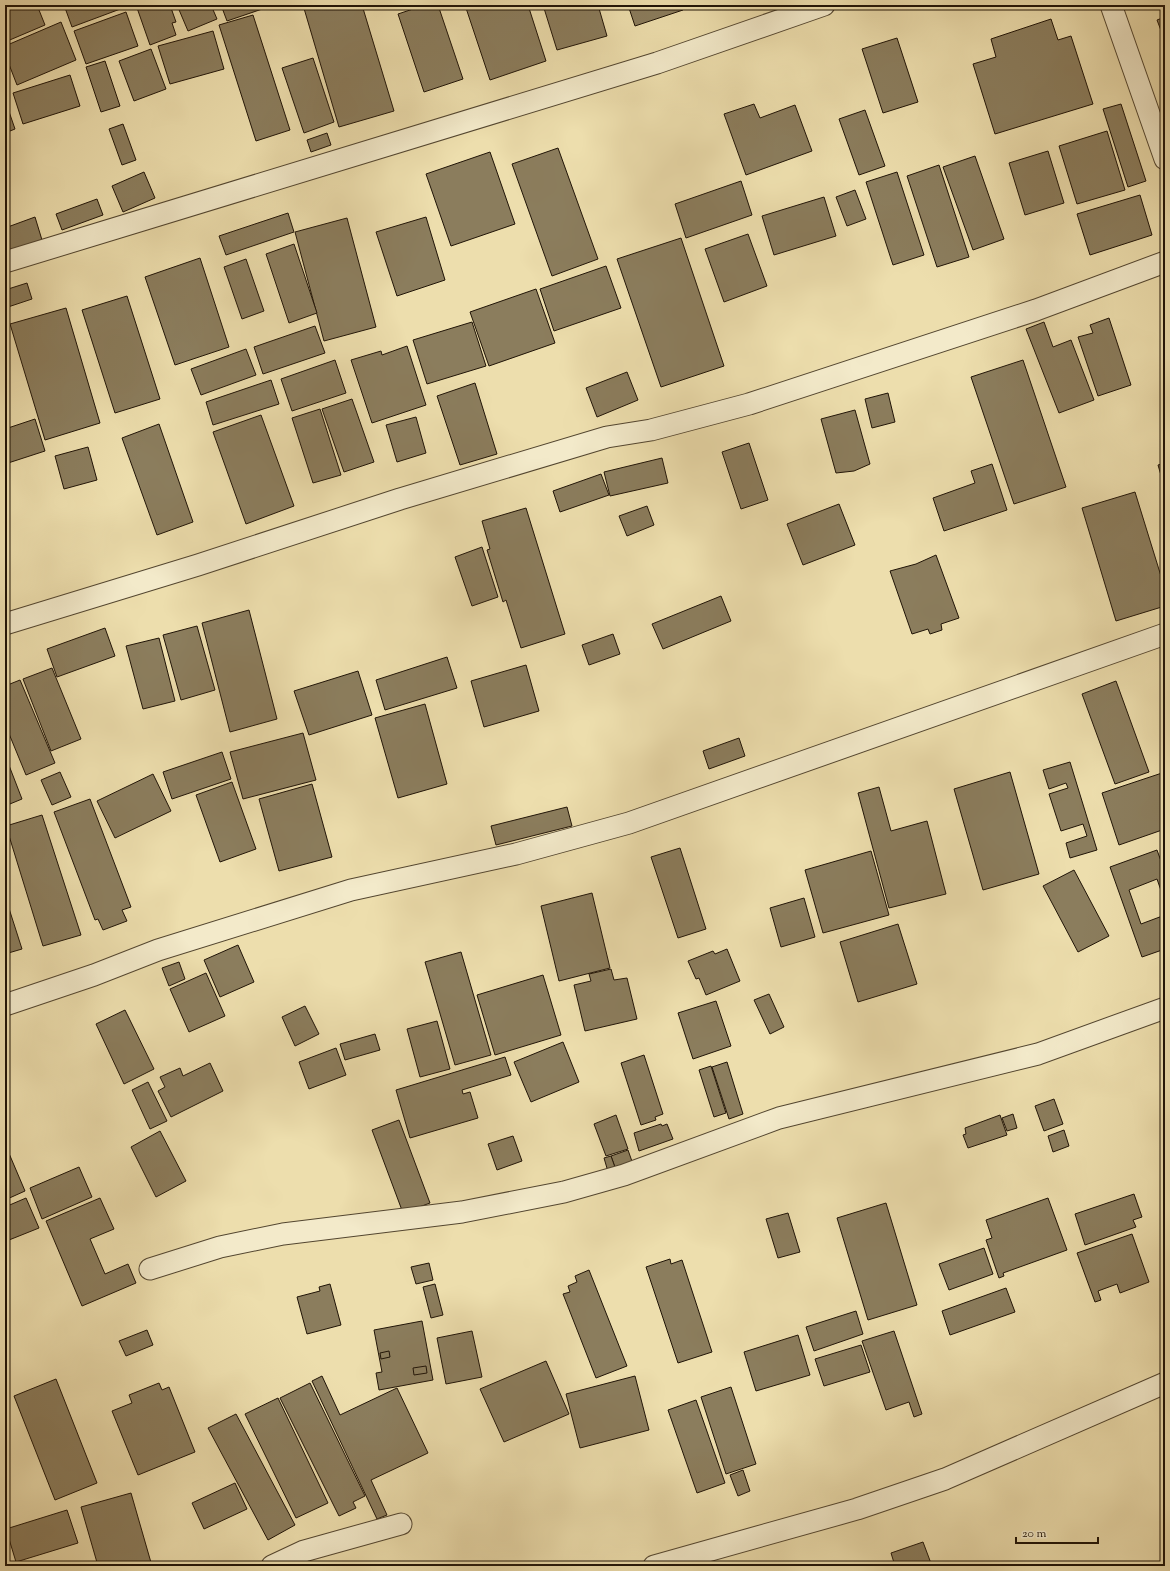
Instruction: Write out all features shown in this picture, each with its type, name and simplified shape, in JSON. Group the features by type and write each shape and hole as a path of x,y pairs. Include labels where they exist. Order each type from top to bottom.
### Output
{"street":[{"path":"5,262 656,63 824,5"},
{"path":"1111,5 1165,159"},
{"path":"5,624 198,565 400,499 607,437 650,430 742,406 1036,310 1165,262"},
{"path":"5,1005 94,975 158,950 351,890 516,854 629,822 1165,634"},
{"path":"150,1269 220,1247 282,1234 462,1212 564,1192 624,1175 779,1118 1038,1054 1165,1008"},
{"path":"654,1566 857,1509 945,1479 1165,1383"},
{"path":"272,1566 304,1551 401,1524"}],"building":[{"path":"5,5 37,5 45,25 5,42"},
{"path":"64,5 122,5 123,8 72,27"},
{"path":"136,5 170,5 176,22 172,23 176,35 150,45"},
{"path":"177,5 211,5 217,19 188,31"},
{"path":"221,5 274,5 227,21"},
{"path":"303,5 362,5 394,111 339,127"},
{"path":"425,5 438,5 463,79 424,92 398,14"},
{"path":"465,5 528,5 546,61 490,80"},
{"path":"543,5 598,5 607,36 557,50"},
{"path":"628,5 681,5 683,10 635,26"},
{"path":"126,12 138,46 86,64 74,31"},
{"path":"253,15 290,130 256,141 219,25"},
{"path":"1165,17 1165,41 1157,20"},
{"path":"1051,19 1058,40 1071,36 1093,104 995,134 973,64 996,57 991,39"},
{"path":"61,22 76,60 17,85 5,54 5,46"},
{"path":"213,31 224,69 170,84 158,46"},
{"path":"897,38 918,102 883,113 862,49"},
{"path":"151,49 166,89 134,101 119,61"},
{"path":"313,58 334,122 304,133 282,68"},
{"path":"105,61 120,106 101,112 86,67"},
{"path":"70,75 80,106 23,124 13,93"},
{"path":"5,100 15,129 5,133"},
{"path":"754,104 760,118 795,105 812,151 746,175 724,114"},
{"path":"1121,104 1146,181 1128,187 1103,109"},
{"path":"865,110 885,166 859,175 839,119"},
{"path":"123,124 136,160 122,165 109,129"},
{"path":"1107,131 1125,190 1077,204 1059,146"},
{"path":"327,133 331,145 311,152 307,140"},
{"path":"558,148 598,259 552,276 512,164"},
{"path":"1048,151 1064,203 1025,215 1009,163"},
{"path":"490,152 515,224 451,246 426,174"},
{"path":"975,156 1004,239 973,250 943,167"},
{"path":"939,165 969,257 937,267 907,176"},
{"path":"144,172 155,198 123,212 112,186"},
{"path":"897,172 924,255 893,265 866,182"},
{"path":"741,181 752,215 686,238 675,204"},
{"path":"855,190 866,219 847,226 836,197"},
{"path":"1140,195 1152,235 1090,255 1077,214"},
{"path":"824,197 836,236 774,255 762,216"},
{"path":"97,199 103,215 62,230 56,214"},
{"path":"288,213 294,232 226,255 219,236"},
{"path":"35,217 42,240 5,253 5,228"},
{"path":"426,217 445,280 397,296 376,232"},
{"path":"347,218 376,327 324,341 295,232"},
{"path":"748,234 767,286 724,302 705,249"},
{"path":"681,238 724,366 661,387 617,259"},
{"path":"294,244 317,313 289,323 266,254"},
{"path":"200,258 229,347 175,365 145,277"},
{"path":"246,259 264,311 242,319 224,267"},
{"path":"606,266 621,308 554,331 540,289"},
{"path":"27,283 32,299 5,308 5,290"},
{"path":"536,289 555,343 489,366 470,312"},
{"path":"127,296 160,399 115,413 82,310"},
{"path":"66,308 100,423 45,440 10,324"},
{"path":"1109,318 1131,385 1098,396 1078,337 1093,333 1090,325"},
{"path":"472,322 486,366 427,384 413,340"},
{"path":"1044,322 1053,347 1071,340 1094,400 1059,413 1026,329"},
{"path":"315,326 325,353 263,374 254,347"},
{"path":"407,346 426,405 372,423 351,360 381,351 382,355"},
{"path":"246,349 256,375 201,395 191,369"},
{"path":"335,360 346,393 292,411 281,379"},
{"path":"1023,360 1066,487 1014,504 971,377"},
{"path":"627,372 638,400 597,417 586,388"},
{"path":"271,380 279,404 213,425 206,402"},
{"path":"475,383 497,454 460,465 437,396"},
{"path":"888,393 895,422 872,428 865,399"},
{"path":"352,399 374,462 344,472 322,409"},
{"path":"320,409 341,475 313,483 292,418"},
{"path":"855,410 870,464 854,471 836,473 821,419"},
{"path":"261,415 294,506 246,524 213,432"},
{"path":"416,417 426,453 397,462 386,425"},
{"path":"35,419 45,451 5,464 5,429"},
{"path":"159,424 193,522 157,535 122,438"},
{"path":"749,443 768,500 741,509 722,452"},
{"path":"88,447 97,480 64,489 55,456"},
{"path":"662,458 668,483 610,496 604,472"},
{"path":"1165,463 1165,489 1158,465"},
{"path":"992,464 1007,510 944,531 933,498 975,483 971,471"},
{"path":"601,474 609,495 560,512 553,491"},
{"path":"1135,492 1165,589 1165,606 1116,621 1082,508"},
{"path":"839,504 855,545 803,565 787,524"},
{"path":"647,506 654,525 627,536 619,516"},
{"path":"526,508 565,634 521,648 506,600 503,602 487,550 490,549 482,521"},
{"path":"482,547 498,597 472,606 455,557"},
{"path":"936,555 959,618 941,624 942,630 930,634 928,629 912,634 890,571 916,564"},
{"path":"721,596 731,621 663,649 652,624"},
{"path":"249,610 277,719 230,732 202,623"},
{"path":"197,626 215,690 181,700 163,635"},
{"path":"105,628 115,656 57,677 47,649"},
{"path":"613,634 620,654 589,665 582,645"},
{"path":"159,638 175,701 143,709 126,646"},
{"path":"447,657 457,688 385,710 376,680"},
{"path":"526,665 539,711 484,727 471,681"},
{"path":"52,668 81,739 51,751 23,679"},
{"path":"358,671 372,715 309,735 294,691"},
{"path":"20,680 55,763 26,775 5,724 5,686"},
{"path":"1116,681 1149,772 1115,784 1082,694"},
{"path":"425,704 447,784 398,798 375,718"},
{"path":"303,733 316,780 243,799 230,752"},
{"path":"739,738 745,756 709,769 703,751"},
{"path":"222,752 231,779 172,799 163,772"},
{"path":"5,755 22,799 5,806"},
{"path":"1070,762 1097,850 1070,858 1066,843 1087,836 1083,824 1061,831 1049,794 1068,788 1066,783 1049,789 1043,770"},
{"path":"60,772 71,797 52,805 41,780"},
{"path":"1010,772 1039,874 983,890 954,789"},
{"path":"1165,772 1165,829 1119,845 1102,793"},
{"path":"153,774 171,811 115,838 97,801"},
{"path":"232,782 256,849 220,862 196,795"},
{"path":"312,784 332,857 279,871 259,799"},
{"path":"879,787 891,831 927,821 946,894 889,908 858,793"},
{"path":"90,799 131,907 122,910 127,921 103,930 98,919 95,920 54,812"},
{"path":"567,807 572,826 496,845 491,826"},
{"path":"42,815 81,935 43,946 6,826"},
{"path":"680,848 706,929 678,938 651,857"},
{"path":"1157,850 1165,872 1165,902 1157,879 1129,890 1141,924 1165,915 1165,949 1142,957 1110,867"},
{"path":"871,851 889,915 823,933 805,870"},
{"path":"1074,870 1109,936 1078,952 1043,886"},
{"path":"592,893 610,968 559,981 541,906"},
{"path":"5,896 22,949 5,954"},
{"path":"804,898 815,937 781,947 770,908"},
{"path":"898,924 917,984 858,1002 840,942"},
{"path":"238,945 254,982 220,997 204,960"},
{"path":"727,949 740,981 706,995 699,978 696,979 688,961 713,951 715,954"},
{"path":"461,952 491,1055 455,1065 425,962"},
{"path":"179,962 185,979 169,986 162,968"},
{"path":"611,969 614,980 627,978 637,1019 585,1031 574,985 591,981 589,974"},
{"path":"206,973 225,1016 189,1032 170,989"},
{"path":"543,975 561,1035 495,1055 477,995"},
{"path":"769,994 784,1027 770,1034 754,1000"},
{"path":"716,1001 731,1046 693,1059 678,1013"},
{"path":"305,1006 319,1034 295,1046 282,1017"},
{"path":"125,1010 154,1069 124,1084 96,1024"},
{"path":"437,1021 450,1069 420,1077 407,1029"},
{"path":"375,1034 380,1050 345,1060 340,1044"},
{"path":"563,1042 579,1082 531,1102 514,1062"},
{"path":"336,1048 346,1075 309,1089 299,1062"},
{"path":"644,1055 663,1114 655,1117 656,1120 641,1125 621,1063"},
{"path":"505,1057 511,1075 462,1090 463,1094 470,1092 478,1118 410,1138 396,1090"},
{"path":"727,1062 743,1114 729,1119 712,1067"},
{"path":"210,1063 223,1091 171,1117 158,1091 165,1087 160,1077 180,1068 183,1076"},
{"path":"711,1066 726,1113 714,1117 699,1070"},
{"path":"148,1082 167,1121 150,1129 132,1090"},
{"path":"1054,1099 1063,1124 1044,1131 1035,1106"},
{"path":"1013,1114 1017,1128 1007,1131 1002,1118"},
{"path":"616,1115 628,1149 606,1156 594,1124"},
{"path":"1000,1115 1007,1135 968,1148 963,1135 966,1134 965,1128"},
{"path":"399,1120 430,1203 403,1213 372,1130"},
{"path":"661,1124 662,1126 667,1124 673,1139 639,1151 634,1133"},
{"path":"1064,1130 1069,1146 1053,1152 1048,1136"},
{"path":"160,1131 186,1181 156,1197 131,1147"},
{"path":"513,1136 522,1161 497,1170 488,1144"},
{"path":"5,1144 25,1191 5,1200"},
{"path":"628,1150 634,1167 617,1173 611,1156"},
{"path":"611,1156 617,1173 609,1175 604,1158"},
{"path":"79,1167 92,1197 42,1219 30,1188"},
{"path":"1134,1194 1142,1217 1133,1220 1136,1227 1085,1245 1075,1214"},
{"path":"26,1198 39,1228 9,1240 5,1230 5,1207"},
{"path":"100,1198 114,1229 90,1239 105,1274 128,1264 136,1283 82,1306 46,1221"},
{"path":"1048,1198 1067,1250 1003,1273 1004,1276 999,1278 986,1240 992,1238 986,1220"},
{"path":"886,1203 917,1305 868,1320 837,1218"},
{"path":"788,1213 800,1252 778,1258 766,1219"},
{"path":"1132,1234 1149,1282 1120,1293 1117,1284 1098,1291 1101,1300 1095,1302 1077,1253"},
{"path":"984,1248 993,1274 949,1290 939,1264"},
{"path":"670,1259 671,1264 682,1260 712,1352 678,1363 646,1267"},
{"path":"429,1263 433,1280 416,1284 411,1267"},
{"path":"589,1270 627,1366 596,1378 563,1294 570,1292 568,1286 577,1282 575,1276"},
{"path":"330,1284 341,1325 307,1334 297,1297 320,1291 319,1287"},
{"path":"435,1284 443,1315 431,1318 423,1287"},
{"path":"1006,1288 1015,1312 950,1335 942,1311"},
{"path":"856,1311 863,1334 814,1351 806,1327"},
{"path":"422,1321 433,1380 379,1390 376,1373 382,1372 374,1330"},
{"path":"147,1330 153,1345 126,1356 119,1341"},
{"path":"472,1331 482,1377 446,1384 437,1338"},
{"path":"894,1331 922,1414 914,1417 909,1402 886,1410 862,1341"},
{"path":"798,1335 810,1375 756,1391 744,1352"},
{"path":"861,1345 870,1372 824,1386 815,1359"},
{"path":"389,1351 390,1357 381,1359 380,1353"},
{"path":"546,1361 569,1414 504,1442 480,1389"},
{"path":"426,1366 427,1373 414,1375 413,1368"},
{"path":"322,1376 340,1415 397,1388 428,1453 371,1480 387,1515 377,1519 312,1381"},
{"path":"635,1376 649,1430 580,1448 566,1394"},
{"path":"56,1379 97,1483 55,1500 14,1396"},
{"path":"159,1383 162,1390 169,1387 195,1452 138,1475 112,1411 132,1403 129,1395"},
{"path":"310,1383 365,1496 353,1502 356,1508 339,1516 280,1398"},
{"path":"731,1387 756,1464 726,1474 701,1397"},
{"path":"278,1398 328,1503 296,1518 245,1414"},
{"path":"696,1400 725,1483 697,1493 668,1410"},
{"path":"236,1414 295,1525 268,1540 208,1428"},
{"path":"743,1470 750,1491 738,1496 730,1475"},
{"path":"235,1483 247,1509 204,1529 192,1503"},
{"path":"131,1493 152,1566 98,1566 81,1507"},
{"path":"67,1510 78,1543 16,1562 6,1529"},
{"path":"923,1542 932,1566 895,1566 891,1553"}]}
